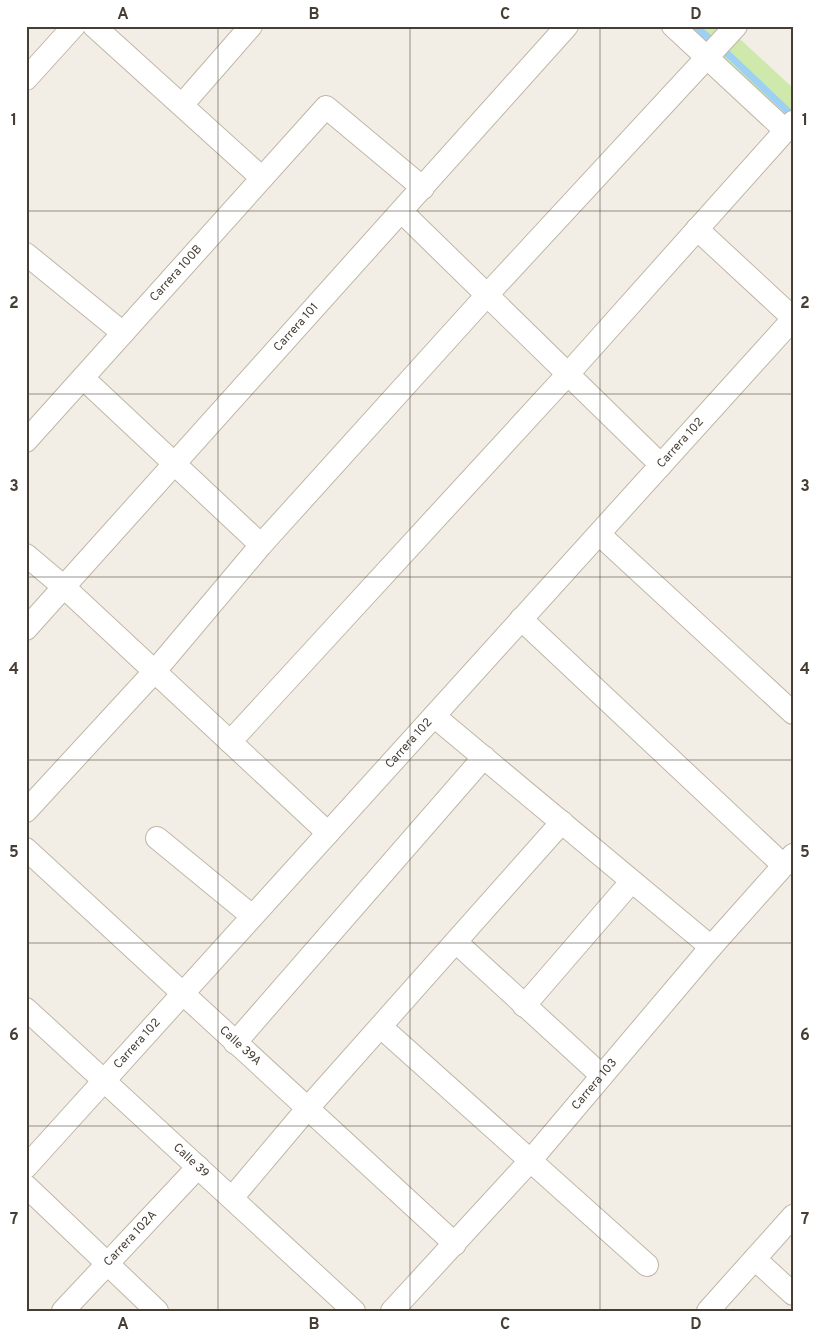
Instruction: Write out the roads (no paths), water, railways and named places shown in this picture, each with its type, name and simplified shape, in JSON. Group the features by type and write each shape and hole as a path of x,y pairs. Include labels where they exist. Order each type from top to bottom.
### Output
{"street":[{"path":"26,79 74,26"},
{"path":"94,26 262,178"},
{"path":"182,105 251,26"},
{"name":"Carrera 101","path":"26,629 567,26"},
{"path":"230,742 568,374 789,126 720,43 673,26"},
{"path":"26,811 155,671 261,545 487,294 720,43"},
{"name":"Carrera 100B","path":"26,441 326,107 423,188"},
{"path":"402,212 661,465"},
{"path":"697,229 793,318"},
{"path":"28,258 123,333"},
{"name":"Carrera 102","path":"26,1167 793,318"},
{"path":"83,378 261,545"},
{"path":"599,534 793,713"},
{"path":"26,555 64,587 328,833"},
{"path":"521,620 788,860"},
{"path":"434,716 711,947"},
{"path":"235,1043 484,756"},
{"path":"232,1198 307,1109 562,822"},
{"path":"157,838 252,916"},
{"name":"Calle 39A","path":"26,849 454,1244"},
{"name":"Carrera 103","path":"392,1311 530,1161 711,947 788,860"},
{"path":"524,1006 631,882"},
{"path":"456,942 602,1076"},
{"name":"Calle 39","path":"26,1009 354,1311"},
{"path":"381,1027 647,1265"},
{"name":"Carrera 102A","path":"63,1311 198,1167"},
{"path":"26,1186 157,1311"},
{"path":"708,1311 793,1216"},
{"path":"755,1259 793,1294"}],"waterway":[{"path":"695,26 731,57 793,116"}]}
